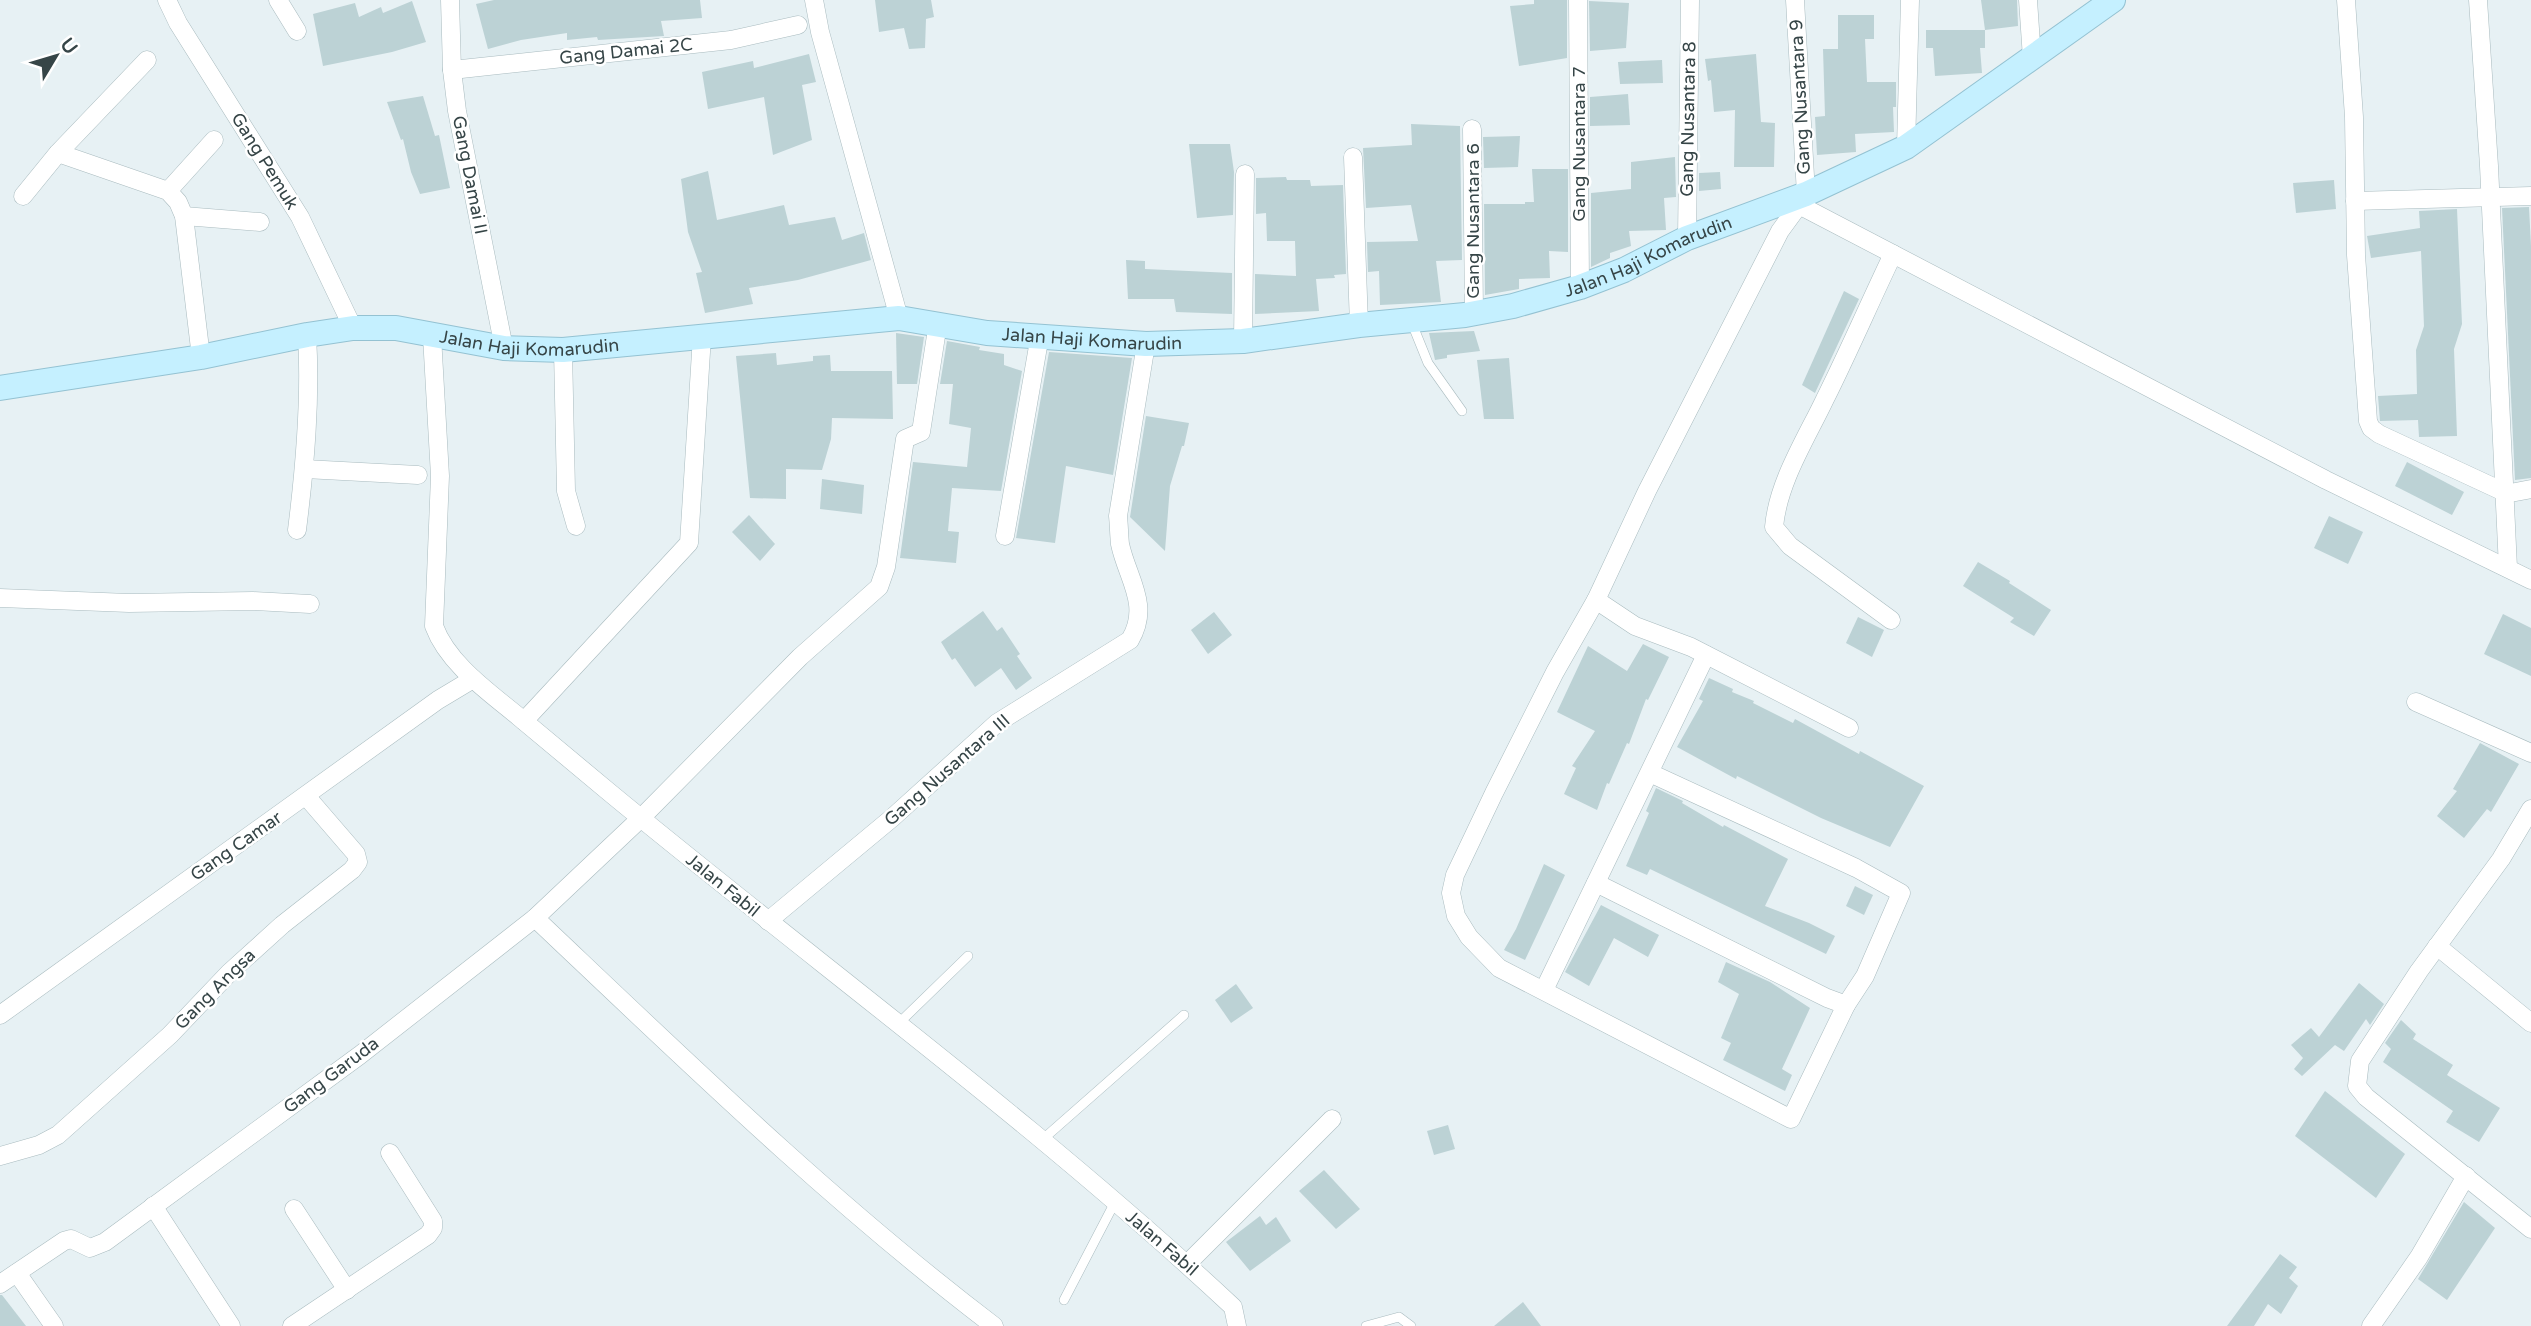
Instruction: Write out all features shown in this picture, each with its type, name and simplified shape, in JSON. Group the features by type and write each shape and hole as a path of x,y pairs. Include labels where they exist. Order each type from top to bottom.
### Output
{"street":[{"name":"Gang Pemuk","path":"167,0 178,23 300,217 353,328"},
{"path":"278,0 297,31"},
{"name":"Gang Damai II","path":"450,0 452,70 457,111 504,348"},
{"path":"814,0 820,32 899,318"},
{"name":"Gang Nusantara 7","path":"1578,0 1580,287"},
{"name":"Gang Nusantara 8","path":"1687,238 1690,0"},
{"name":"Gang Nusantara 9","path":"1795,0 1803,200"},
{"path":"1906,147 1910,0"},
{"path":"2028,0 2032,58"},
{"name":"Jalan Haji Komarudin","path":"0,388 201,356 353,328 396,328 504,348 564,350 899,318 987,333 1146,344 1243,341 1513,306 1580,287 1624,270 1687,238 1803,200 1906,147 2113,0"},
{"path":"2346,0 2354,117 2356,255 2363,332 2366,415 2371,428 2379,434 2504,493 2531,489"},
{"path":"2478,0 2508,568"},
{"name":"Gang Damai 2C","path":"452,70 732,40 798,24"},
{"path":"23,196 58,153 147,60"},
{"name":"Gang Nusantara 6","path":"1472,129 1474,313"},
{"path":"168,191 214,140"},
{"path":"58,153 168,191 178,202 184,216 201,356"},
{"path":"1353,157 1359,325"},
{"path":"1243,341 1245,174"},
{"path":"2356,201 2531,196"},
{"path":"1650,773 1856,868 1901,893 1865,976 1846,1004 1791,1119 1499,968 1469,937 1456,916 1451,892 1455,876 1494,793 1595,600 1695,396 1780,231 1803,200 1893,254 2326,480 2531,580"},
{"path":"184,216 260,222"},
{"path":"1891,620 1790,546 1774,527 1775,515 1799,447 1824,401 1893,254"},
{"name":"Gang Garuda","path":"0,1284 64,1241 71,1240 90,1248 105,1241 360,1055 535,918 641,818 800,657 879,587 886,567 905,439 921,432 937,323"},
{"path":"298,530 305,469 309,362 307,335"},
{"path":"1005,536 1040,335"},
{"name":"Jalan Fabil","path":"432,336 440,476 434,626 440,642 474,679 524,721 1115,1202 1233,1307 1237,1326"},
{"path":"524,721 689,542 702,336"},
{"name":"Gang Nusantara III","path":"768,921 892,818 997,723 1130,640 1137,628 1139,615 1137,597 1120,544 1118,516 1146,344"},
{"path":"564,350 566,491 576,526"},
{"path":"305,469 418,475"},
{"path":"0,598 129,603 253,601 310,604"},
{"path":"1595,600 1635,626 1706,655 1849,728"},
{"path":"1544,990 1706,655"},
{"name":"Gang Camar","path":"0,1015 438,701 474,679"},
{"path":"2416,702 2531,754"},
{"name":"Gang Angsa","path":"0,1156 58,1135 170,1035 229,973 282,925 352,870 358,862 356,854 306,796"},
{"path":"2528,822 2437,946 2360,1061 2357,1086 2366,1097 2531,1229"},
{"path":"1596,883 1827,998 1846,1004"},
{"path":"535,918 723,1097 931,1278 994,1326"},
{"path":"2437,946 2531,1023"},
{"path":"1187,1264 1332,1119"},
{"path":"292,1326 428,1235 433,1228 433,1221 390,1153"},
{"path":"2371,1326 2419,1257 2466,1175"},
{"path":"153,1206 231,1326"},
{"path":"294,1209 347,1290"},
{"path":"17,1273 54,1326"}],"lane":[{"path":"1411,319 1428,363 1462,411"},
{"path":"898,1024 968,956"},
{"path":"1042,1140 1184,1016"},
{"path":"1064,1300 1115,1202"},
{"path":"1366,1326 1399,1317 1411,1326"}],"building":[{"path":"494,0 700,0 702,18 661,21 664,36 567,40 567,33 521,40 488,49 476,4"},
{"path":"875,0 931,0 934,17 926,19 925,48 909,49 904,28 879,32"},
{"path":"1534,0 1567,0 1567,58 1519,66 1510,6 1534,4"},
{"path":"1981,0 2017,0 2018,26 1985,30"},
{"path":"412,1 426,42 323,66 313,14 355,3 359,17 381,7 383,13"},
{"path":"1589,1 1629,3 1626,48 1590,51"},
{"path":"1838,15 1874,15 1874,39 1865,39 1867,82 1896,82 1894,132 1855,134 1856,152 1817,155 1815,117 1825,116 1823,49 1838,49"},
{"path":"1926,30 1985,30 1985,48 1980,48 1982,73 1935,76 1933,48 1926,48"},
{"path":"809,54 816,82 802,85 812,140 773,155 764,97 708,109 702,72 753,61 754,68"},
{"path":"1756,54 1761,122 1775,123 1774,167 1734,167 1735,110 1714,112 1711,80 1708,81 1705,59"},
{"path":"1662,60 1663,83 1620,84 1618,62"},
{"path":"1628,94 1630,125 1590,126 1590,97"},
{"path":"423,96 435,136 439,135 450,188 420,194 411,172 403,139 401,140 387,102"},
{"path":"1411,124 1460,126 1462,260 1436,261 1441,302 1380,305 1379,271 1368,272 1367,242 1418,241 1411,205 1366,208 1363,148 1412,145"},
{"path":"1520,136 1518,167 1484,168 1483,137"},
{"path":"1189,144 1230,144 1234,172 1233,215 1197,218"},
{"path":"1675,157 1676,197 1664,198 1666,230 1629,231 1631,246 1610,253 1610,258 1591,267 1591,193 1631,189 1631,162"},
{"path":"1532,169 1568,169 1568,252 1549,251 1550,278 1519,279 1519,289 1485,295 1484,204 1534,202"},
{"path":"708,171 717,220 784,205 789,225 835,217 842,240 864,233 871,260 798,280 749,288 753,304 705,313 696,273 702,272 688,232 681,179"},
{"path":"1720,172 1721,189 1699,191 1699,173"},
{"path":"1286,177 1287,180 1310,180 1311,186 1343,185 1346,274 1334,275 1335,278 1316,279 1319,311 1255,314 1255,274 1296,276 1295,241 1267,241 1266,213 1256,214 1256,178"},
{"path":"2334,180 2336,209 2296,213 2293,183"},
{"path":"2529,207 2531,478 2515,480 2502,208"},
{"path":"2457,209 2462,324 2454,349 2457,436 2419,437 2418,420 2380,421 2378,396 2417,394 2416,350 2424,326 2421,251 2371,258 2367,236 2420,228 2419,211"},
{"path":"1126,260 1145,261 1145,269 1232,273 1232,314 1176,312 1174,299 1128,299"},
{"path":"1844,291 1859,299 1815,393 1802,385"},
{"path":"1474,331 1480,351 1447,355 1447,358 1435,360 1429,333"},
{"path":"896,333 924,337 917,384 897,384"},
{"path":"947,341 1004,354 1004,365 1022,371 1001,491 952,488 948,531 959,532 956,563 900,558 913,462 967,467 971,428 949,424 953,384 940,384"},
{"path":"1049,352 1132,358 1113,475 1066,466 1055,543 1016,538"},
{"path":"776,353 777,365 813,361 813,356 830,355 831,371 892,371 893,419 832,418 831,439 822,470 786,469 786,499 750,498 736,356"},
{"path":"1509,358 1514,419 1484,419 1477,360"},
{"path":"1146,416 1189,423 1170,486 1165,551 1130,517"},
{"path":"2407,462 2464,492 2452,515 2395,486"},
{"path":"822,479 864,485 862,514 820,509"},
{"path":"749,515 775,544 760,561 732,532"},
{"path":"2329,516 2363,532 2348,564 2314,548"},
{"path":"1978,562 2051,610 2034,636 2010,622 2014,618 1963,586"},
{"path":"983,611 997,631 1002,627 1032,678 1016,690 1001,668 975,687 941,642"},
{"path":"1214,612 1232,635 1208,654 1191,630"},
{"path":"2503,614 2531,628 2531,676 2484,654"},
{"path":"1858,617 1884,630 1872,657 1846,643"},
{"path":"1643,644 1669,657 1648,700 1646,699 1629,744 1627,743 1609,784 1607,783 1597,810 1564,794 1576,768 1572,766 1595,731 1557,712 1588,646 1627,671"},
{"path":"1709,678 1733,689 1732,692 1754,701 1753,703 1793,723 1795,719 1924,786 1890,847 1821,818 1737,776 1736,779 1677,747 1703,701 1699,699"},
{"path":"2480,743 2519,764 2491,812 2487,809 2464,838 2437,816 2457,791 2453,789"},
{"path":"1656,788 1683,801 1682,803 1723,827 1724,825 1788,859 1765,906 1835,936 1826,954 1650,869 1647,875 1626,866 1649,813 1646,811"},
{"path":"1544,864 1565,875 1525,960 1504,950"},
{"path":"1855,886 1873,895 1864,915 1846,906"},
{"path":"1601,905 1659,935 1648,957 1614,938 1589,986 1565,972"},
{"path":"1726,962 1770,982 1810,1008 1782,1069 1792,1075 1785,1091 1723,1060 1731,1043 1721,1038 1739,994 1718,982"},
{"path":"2359,983 2384,1004 2370,1025 2366,1019 2344,1051 2335,1045 2302,1076 2294,1069 2303,1058 2291,1045 2311,1028 2319,1037"},
{"path":"1236,984 1253,1008 1231,1023 1215,1000"},
{"path":"2401,1020 2416,1034 2413,1039 2453,1065 2447,1075 2500,1108 2479,1142 2446,1122 2453,1111 2383,1062 2391,1049 2385,1043"},
{"path":"2325,1091 2405,1154 2376,1198 2295,1136"},
{"path":"1448,1125 1455,1149 1434,1155 1427,1131"},
{"path":"1324,1170 1360,1209 1336,1229 1299,1191"},
{"path":"2464,1202 2495,1228 2447,1300 2418,1279"},
{"path":"1260,1216 1266,1225 1276,1217 1291,1241 1250,1271 1226,1242"},
{"path":"2280,1254 2297,1267 2289,1278 2298,1286 2281,1314 2268,1304 2254,1326 2227,1326"},
{"path":"2,1295 26,1326 0,1326"},
{"path":"1523,1302 1541,1326 1494,1326"}]}
